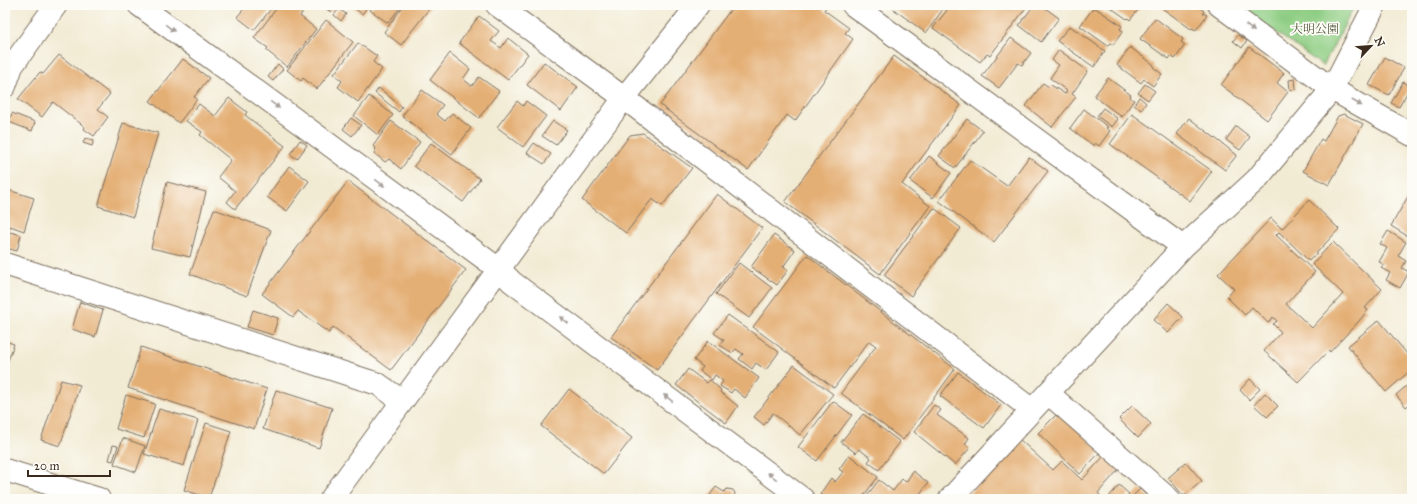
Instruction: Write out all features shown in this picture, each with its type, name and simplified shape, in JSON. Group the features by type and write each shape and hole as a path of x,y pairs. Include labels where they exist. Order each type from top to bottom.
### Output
{"street":[{"path":"7,72 56,5"},
{"path":"139,5 500,270 512,282 803,499"},
{"path":"497,5 624,98 1032,410"},
{"path":"331,499 500,270 624,98 698,5"},
{"path":"853,5 1183,247"},
{"path":"1219,5 1332,89 1412,134"},
{"path":"950,499 1183,247 1258,179 1332,89 1375,5"},
{"path":"5,264 378,384 402,402"},
{"path":"1048,393 1169,499"},
{"path":"5,470 99,499"}],"green space":[{"name":"大明公園","path":"1238,5 1355,5 1323,66"}],"building":[{"path":"247,5 274,5 254,30 237,17"},
{"path":"279,5 308,5 300,16 316,29 287,67 266,50 268,48 254,38"},
{"path":"329,5 336,5 331,12 326,9"},
{"path":"350,5 369,5 362,14"},
{"path":"374,5 402,5 388,23 370,10"},
{"path":"404,5 432,5 401,45 384,32"},
{"path":"734,5 828,5 824,10 849,28 845,33 853,39 795,121 787,115 748,170 660,105"},
{"path":"888,5 946,5 926,33"},
{"path":"951,5 1028,5 990,56 987,54 980,62 933,28"},
{"path":"1034,5 1041,5 1059,18 1041,42 1019,25"},
{"path":"1107,5 1142,5 1130,20"},
{"path":"1164,5 1196,5 1204,11 1203,13 1207,15 1196,30 1191,29 1162,8"},
{"path":"1094,7 1122,26 1120,29 1123,31 1113,45 1110,43 1108,46 1080,26"},
{"path":"339,9 346,14 341,21 334,15"},
{"path":"479,16 499,31 491,41 501,48 508,38 528,54 508,80 459,43"},
{"path":"1155,18 1183,39 1181,42 1185,45 1175,59 1171,56 1169,59 1140,39"},
{"path":"326,20 353,42 317,89 303,78 301,81 287,70"},
{"path":"1070,26 1105,51 1094,67 1057,41"},
{"path":"1238,35 1247,41 1242,48 1233,41"},
{"path":"1011,38 1031,53 1022,65 1018,63 999,88 982,76"},
{"path":"358,43 377,56 373,62 382,69 358,102 338,87 342,81 334,74"},
{"path":"1130,47 1154,65 1153,67 1162,74 1153,86 1144,79 1141,83 1117,65"},
{"path":"1249,47 1284,73 1277,83 1288,92 1267,120 1221,85"},
{"path":"1059,50 1088,71 1072,94 1076,97 1052,127 1026,106 1043,83 1049,87 1051,85 1065,94 1067,91 1050,78 1059,65 1052,60"},
{"path":"450,53 470,69 463,79 472,86 479,77 499,91 479,118 430,80"},
{"path":"59,55 110,94 98,109 108,117 94,136 53,102 42,117 18,99 40,72 43,74"},
{"path":"894,56 961,105 902,184 930,206 880,274 785,202"},
{"path":"1385,57 1404,68 1389,95 1369,85"},
{"path":"183,59 209,78 194,97 197,99 179,123 150,101"},
{"path":"544,62 578,87 561,111 527,85"},
{"path":"278,64 283,69 273,81 268,77"},
{"path":"1108,78 1131,95 1130,98 1134,100 1122,117 1094,96"},
{"path":"1295,79 1296,89 1290,90 1289,80"},
{"path":"1403,82 1411,86 1399,107 1391,103"},
{"path":"1145,84 1155,91 1148,100 1138,93"},
{"path":"379,88 402,107 399,112 375,93"},
{"path":"422,90 443,105 436,114 445,121 452,113 471,128 452,154 402,116"},
{"path":"369,96 393,115 378,135 354,116"},
{"path":"1139,97 1146,103 1141,110 1134,105"},
{"path":"229,98 247,112 245,115 285,146 235,209 227,202 235,191 218,177 231,160 200,135 202,132 186,121 199,104 215,116"},
{"path":"517,101 523,106 526,101 546,116 523,147 497,127"},
{"path":"1103,108 1118,119 1112,127 1097,116"},
{"path":"1084,109 1108,127 1106,128 1110,131 1099,146 1095,143 1094,146 1070,128"},
{"path":"12,113 35,122 32,131 9,122"},
{"path":"1132,114 1212,171 1190,201 1110,144"},
{"path":"1344,114 1363,124 1329,185 1303,171 1321,139 1324,141 1338,116"},
{"path":"351,118 361,125 352,136 343,129"},
{"path":"1189,118 1237,155 1225,170 1177,134"},
{"path":"967,119 983,131 955,168 939,156"},
{"path":"391,121 420,142 401,169 389,159 385,162 374,153 376,149 373,146"},
{"path":"553,121 567,130 556,145 542,136"},
{"path":"123,123 158,133 133,217 98,206"},
{"path":"1236,126 1250,137 1240,150 1226,140"},
{"path":"643,133 692,168 662,206 652,199 626,233 582,200 630,135"},
{"path":"85,138 94,140 92,146 83,143"},
{"path":"300,140 307,145 297,159 290,154"},
{"path":"431,143 480,179 463,202 414,166"},
{"path":"534,143 551,154 544,164 527,153"},
{"path":"929,156 951,173 933,198 910,181"},
{"path":"1029,157 1048,171 994,242 939,201 970,160 1007,186"},
{"path":"289,166 309,181 287,211 267,197"},
{"path":"348,181 466,270 391,370 333,327 329,333 298,311 293,317 262,294"},
{"path":"167,182 206,192 190,257 151,248"},
{"path":"5,189 34,198 24,231 10,226 9,230 5,228"},
{"path":"1410,193 1412,194 1412,231 1409,237 1391,226"},
{"path":"717,194 762,228 657,370 611,337"},
{"path":"1309,200 1339,229 1309,261 1279,232 1276,235 1315,272 1286,304 1312,328 1343,294 1312,264 1333,242 1382,289 1365,308 1368,310 1359,321 1330,352 1329,350 1298,382 1264,351 1281,332 1273,324 1277,321 1273,317 1268,323 1252,307 1245,315 1227,297 1234,289 1218,274 1271,218 1282,229"},
{"path":"934,208 961,228 911,296 884,275"},
{"path":"214,209 271,230 247,296 190,274"},
{"path":"1388,231 1406,242 1398,256 1406,261 1402,268 1409,272 1400,288 1386,280 1390,273 1381,268 1384,264 1379,262 1387,248 1380,244"},
{"path":"10,232 21,235 17,251 6,248"},
{"path":"774,235 795,250 783,267 788,270 777,285 751,267"},
{"path":"807,255 955,369 903,440 841,393 876,346 869,341 834,388 753,327"},
{"path":"739,263 772,288 749,318 716,294"},
{"path":"80,302 103,310 95,337 72,329"},
{"path":"1168,303 1183,317 1168,333 1153,320"},
{"path":"253,310 278,318 273,335 247,327"},
{"path":"728,315 779,352 766,370 756,363 752,369 739,359 743,354 736,349 732,353 720,345 724,340 714,333"},
{"path":"1379,320 1412,360 1412,369 1386,392 1348,346"},
{"path":"5,341 14,344 5,369"},
{"path":"708,341 759,378 745,398 734,389 731,393 720,386 723,381 715,375 712,380 700,371 703,367 694,360"},
{"path":"141,347 267,389 254,429 128,388"},
{"path":"794,365 833,394 800,435 773,413 764,425 754,417"},
{"path":"688,369 707,383 710,380 721,390 720,392 738,406 726,423 676,385"},
{"path":"958,372 1001,405 984,428 940,396"},
{"path":"1250,379 1260,389 1249,400 1240,390"},
{"path":"61,380 80,385 60,446 41,440"},
{"path":"1412,381 1412,402 1406,407 1396,395"},
{"path":"569,389 632,438 604,474 541,426"},
{"path":"276,390 332,408 319,448 263,429"},
{"path":"1265,393 1278,406 1267,417 1254,405"},
{"path":"126,395 155,404 144,438 116,429"},
{"path":"833,401 852,415 817,461 798,447"},
{"path":"934,405 941,410 937,415 969,438 965,444 970,448 955,465 914,432"},
{"path":"1132,406 1151,424 1138,438 1119,419"},
{"path":"159,409 198,420 184,466 144,454"},
{"path":"1059,412 1101,451 1080,474 1038,433"},
{"path":"863,414 900,442 879,470 868,462 871,458 859,449 856,453 841,442"},
{"path":"206,423 231,431 209,498 184,490"},
{"path":"123,438 145,446 136,472 114,464"},
{"path":"1019,439 1053,470 1062,461 1082,480 1105,455 1119,469 1098,493 1104,499 969,499 966,497"},
{"path":"113,445 118,446 113,461 109,460"},
{"path":"849,455 878,477 861,499 827,499 820,494 831,478 835,482 843,472 839,469"},
{"path":"1186,462 1202,481 1184,496 1168,478"},
{"path":"913,471 928,483 916,499 864,499 879,480 893,491 902,479 906,482"},
{"path":"1119,485 1129,494 1125,499 1109,499 1108,498"},
{"path":"716,487 724,492 727,489 733,490 735,493 734,497 737,499 707,499"},
{"path":"1140,489 1151,499 1130,499"}]}
